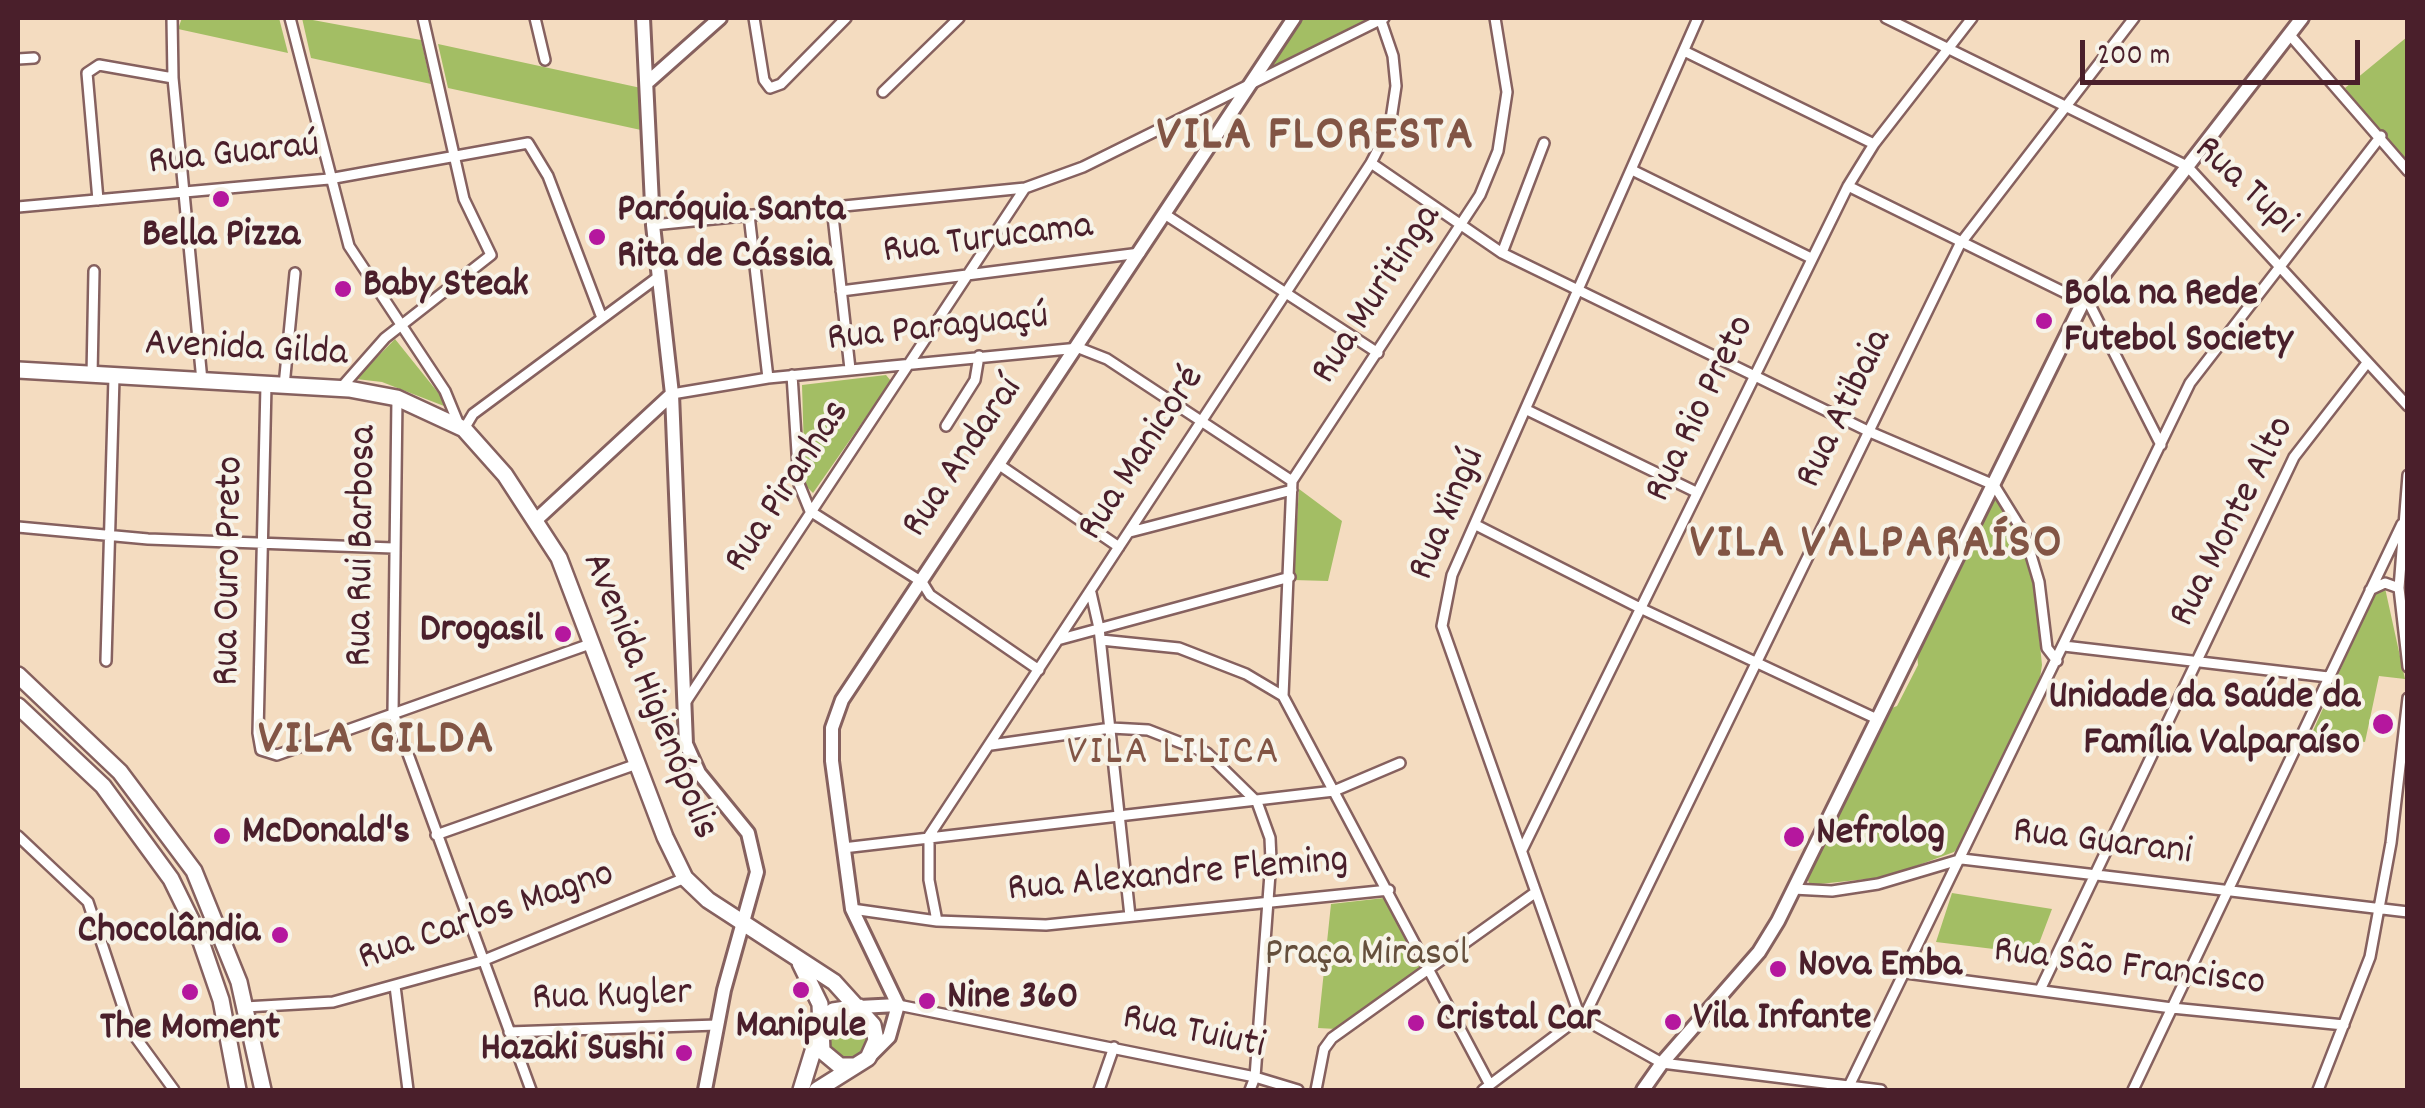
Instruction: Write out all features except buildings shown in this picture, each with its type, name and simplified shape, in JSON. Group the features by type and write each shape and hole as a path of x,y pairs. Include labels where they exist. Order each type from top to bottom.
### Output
{"main road":[{"path":"643,18 653,225 672,394 682,707 691,760 738,817 755,854 757,872 746,922 726,980 705,1090"},
{"path":"648,81 720,18"},
{"name":"Rua Andaraí","path":"898,1005 852,910 832,761 832,728 842,700 1001,466 1294,18"},
{"path":"1644,1090 1662,1063 1759,952 2084,300 2302,18"},
{"name":"Avenida Gilda","path":"18,370 340,389 398,398 461,427"},
{"path":"537,519 672,394"},
{"name":"Avenida Higienópolis","path":"461,427 537,519 558,558 685,878 708,900 867,1006"},
{"path":"18,675 120,772 180,848 213,909 245,1007 263,1090"},
{"path":"18,706 103,786 171,879 199,936 220,1000 238,1090"},
{"name":"Avenida Higienópolis","path":"799,962 818,999 819,1031"},
{"path":"819,1031 820,1047 828,1058 840,1066 861,1062 875,1044 867,1006 880,972"},
{"path":"898,1005 889,1037 861,1062 806,1089 819,1031 833,1012 898,1005"}],"street":[{"path":"172,18 172,78 202,381"},
{"name":"Avenida Higienópolis","path":"290,18 348,246 444,391 461,427"},
{"path":"340,389 401,325 482,266 492,251 467,206 424,18"},
{"path":"535,18 544,60"},
{"path":"754,18 764,80 770,88 781,84 846,18"},
{"path":"884,92 959,18"},
{"path":"653,225 1025,188 1083,167 1382,18"},
{"name":"Rua Manicoré","path":"929,836 1372,163 1394,107 1393,56 1382,18"},
{"name":"Rua Muritinga","path":"1292,486 1463,225 1498,151 1504,122 1506,66 1496,18"},
{"name":"Rua Xingú","path":"1581,1018 1442,626 1452,575 1698,18"},
{"name":"Rua Tupi","path":"1886,18 2188,166 2408,406"},
{"name":"Rua Rio Preto","path":"1522,850 1848,186 1874,144 1972,18"},
{"name":"Rua Atibaia","path":"1581,1018 1960,244 2134,18"},
{"path":"2290,34 2408,171"},
{"path":"1684,51 1874,144"},
{"path":"18,59 34,58"},
{"path":"98,200 86,73 99,65 172,78"},
{"path":"1849,1086 2195,375 2381,136"},
{"path":"1502,252 1544,143"},
{"name":"Rua Guaraú","path":"18,208 329,179 532,144 602,318"},
{"path":"1372,163 1502,252 1870,432 1994,485 2028,542 2039,582 2046,648 2057,660"},
{"path":"1632,170 1810,258"},
{"path":"1848,186 1960,244 2084,300 2094,310 2160,445"},
{"name":"Rua Piranhas","path":"682,707 1025,188"},
{"path":"832,207 850,368"},
{"path":"750,215 768,378"},
{"path":"1166,215 1378,353"},
{"name":"Rua Turucama","path":"840,291 1142,252"},
{"path":"92,376 94,271"},
{"path":"284,386 296,272"},
{"path":"461,427 472,414 658,277"},
{"name":"Rua Paraguaçú","path":"672,394 850,368 1079,348 1107,359 1292,486"},
{"path":"946,426 976,380 980,356"},
{"name":"Rua Monte Alto","path":"2040,990 2294,457 2367,363"},
{"path":"792,375 799,484 810,511 922,582 930,595 1039,670"},
{"path":"106,660 114,377"},
{"name":"Rua Ouro Preto","path":"266,385 258,733 261,750 268,755 393,713"},
{"name":"Rua Rui Barbosa","path":"398,398 392,548 393,713 531,1090"},
{"path":"1528,410 1696,492"},
{"path":"1001,466 1118,547"},
{"path":"2408,475 2399,588 2408,667"},
{"path":"1129,532 1292,486 1282,696"},
{"path":"2134,1090 2404,521"},
{"path":"1476,525 1640,608 1877,719"},
{"path":"18,527 109,536 392,548"},
{"path":"1060,640 1290,577"},
{"path":"2368,592 2385,583 2399,588"},
{"path":"1091,593 1099,628 1130,916"},
{"path":"1100,640 1179,648 1246,674 1282,696 1388,890 1486,1088 1581,1018 1662,1063 1881,1090"},
{"path":"393,713 590,644"},
{"path":"2064,646 2328,677"},
{"path":"680,666 706,672"},
{"path":"2318,1090 2367,967 2408,698"},
{"path":"991,744 1111,728 1148,730 1194,745 1220,762 1257,802 1270,838 1255,1078 1250,1090"},
{"path":"843,848 1334,792 1400,763"},
{"path":"436,834 637,764"},
{"path":"929,836 928,880 937,920"},
{"path":"19,840 88,902 131,1030 174,1090"},
{"name":"Rua Guarani","path":"1793,889 1832,891 1878,884 1962,858 2408,912"},
{"name":"Rua Carlos Magno","path":"245,1007 334,1002 482,961 685,878"},
{"name":"Rua Alexandre Fleming","path":"852,910 1024,926 1388,890"},
{"path":"1316,1090 1329,1041 1430,972 1536,892"},
{"name":"Rua São Francisco","path":"1906,972 2172,1008 2344,1026"},
{"path":"395,986 408,1090"},
{"name":"Rua Tuiuti","path":"898,1005 1298,1090"},
{"name":"Rua Kugler","path":"509,1032 718,1025"},
{"path":"1100,1090 1114,1048"}],"green space":[{"path":"182,18 279,18 288,53 178,29"},
{"path":"302,18 421,40 431,84 311,58"},
{"path":"1298,18 1375,18 1258,76"},
{"path":"2407,37 2407,165 2345,88"},
{"path":"438,44 641,88 641,130 448,88"},
{"path":"395,339 440,395 444,406 382,382 356,379"},
{"path":"886,375 891,381 813,493 805,485 802,385"},
{"path":"1299,489 1342,521 1328,581 1293,580"},
{"path":"1993,499 2000,499 2016,527 2034,585 2042,665 2039,684 1964,842 1954,852 1886,877 1810,885 1806,876 1889,709 1897,706 1918,665 1917,652"},
{"path":"2385,588 2405,679 2379,676 2365,742 2312,733 2376,590"},
{"path":"1952,893 2052,909 2035,954 1936,942"},
{"name":"Praça Mirasol","path":"1384,898 1422,971 1336,1029 1318,1028 1331,904"},
{"path":"847,1015 863,1021 869,1037 863,1053 847,1059 831,1053 825,1037 831,1021"}],"place":[{"name":"Bella Pizza","path":"221,199"},
{"name":"Paróquia Santa Rita de Cássia","path":"597,237"},
{"name":"Baby Steak","path":"343,289"},
{"name":"Bola na Rede Futebol Society","path":"2044,321"},
{"name":"Drogasil","path":"563,634"},
{"name":"Unidade da Saúde da Família Valparaíso","path":"2383,724"},
{"name":"McDonald's","path":"222,836"},
{"name":"Nefrolog","path":"1794,837"},
{"name":"Chocolândia","path":"280,935"},
{"name":"Nova Emba","path":"1778,969"},
{"name":"Manipule","path":"801,990"},
{"name":"The Moment","path":"190,992"},
{"name":"Nine 360","path":"927,1001"},
{"name":"Vila Infante","path":"1673,1022"},
{"name":"Cristal Car","path":"1416,1023"},
{"name":"Hazaki Sushi","path":"684,1053"}],"district":[{"name":"VILA FLORESTA","path":"1316,140"},
{"name":"VILA VALPARAÍSO","path":"1877,548"},
{"name":"VILA GILDA","path":"377,744"},
{"name":"VILA LILICA","path":"1174,756"}]}
